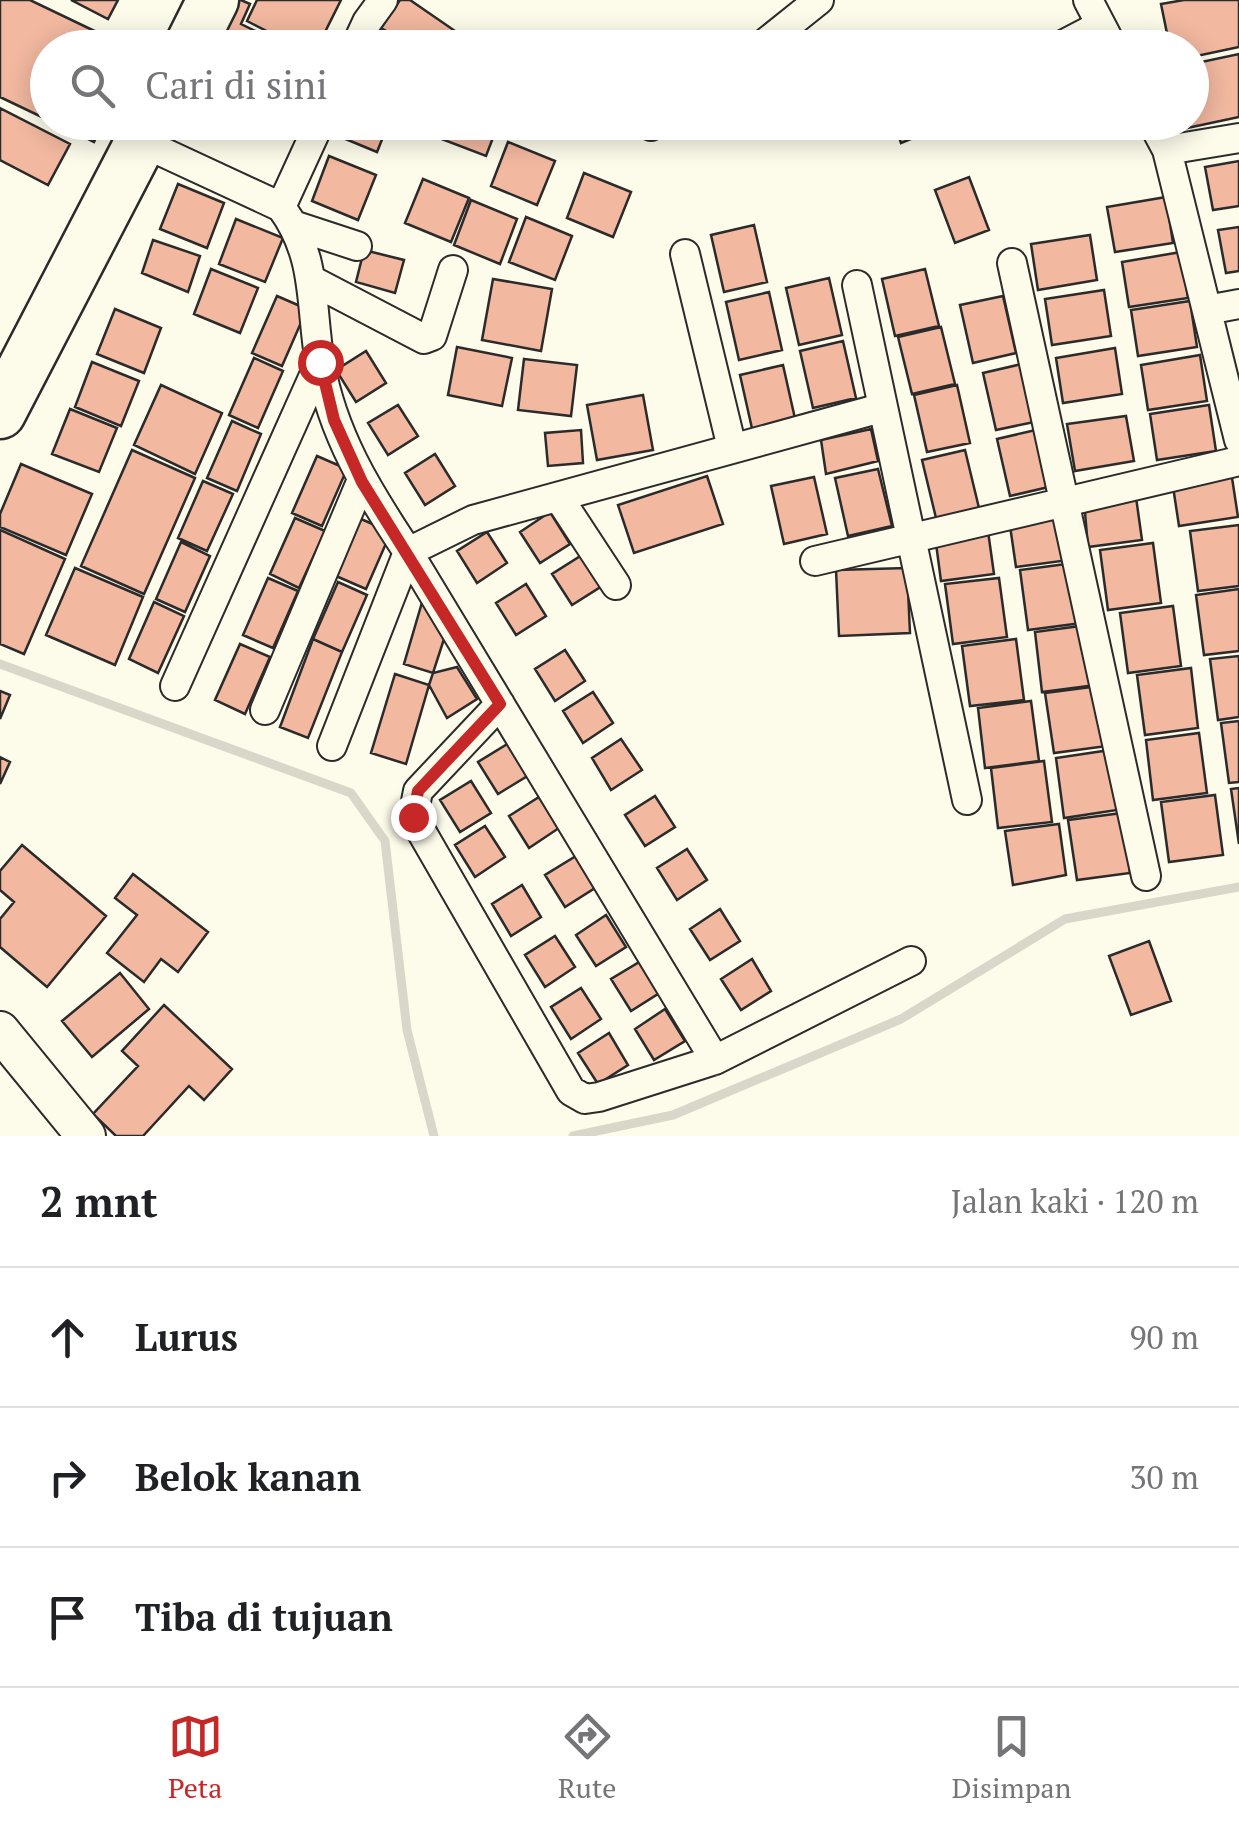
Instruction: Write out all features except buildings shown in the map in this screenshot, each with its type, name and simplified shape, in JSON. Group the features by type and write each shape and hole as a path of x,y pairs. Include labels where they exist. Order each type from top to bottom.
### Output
{"highway":[{"path":"198,30 212,0"},
{"path":"5,391 142,140"}],"street":[{"path":"363,30 383,0"},
{"path":"782,30 819,0"},
{"path":"1082,30 1102,15"},
{"path":"1167,150 1239,138"},
{"path":"160,140 289,216 357,246"},
{"path":"314,140 289,216 313,281 320,362 334,420 362,482 715,1060"},
{"path":"1162,140 1239,440"},
{"path":"685,254 732,448"},
{"path":"1012,263 1146,876"},
{"path":"313,281 424,338 432,336 453,270"},
{"path":"856,285 967,800"},
{"path":"1206,310 1239,304"},
{"path":"175,686 320,362"},
{"path":"332,746 408,552 474,520 881,408"},
{"path":"815,561 1239,460"},
{"path":"264,710 362,482"},
{"path":"559,498 616,585"},
{"path":"500,704 418,791 413,817 570,1091 585,1099 599,1097 715,1060 911,961"},
{"path":"0,1030 86,1136"}],"waterway":[{"path":"0,664 351,793 385,841 407,1030 434,1136"},
{"path":"573,1136 673,1115 901,1019 1065,919 1239,887"}],"route":[{"path":"320,362 334,420 362,482 500,704 418,791 413,817"}]}
